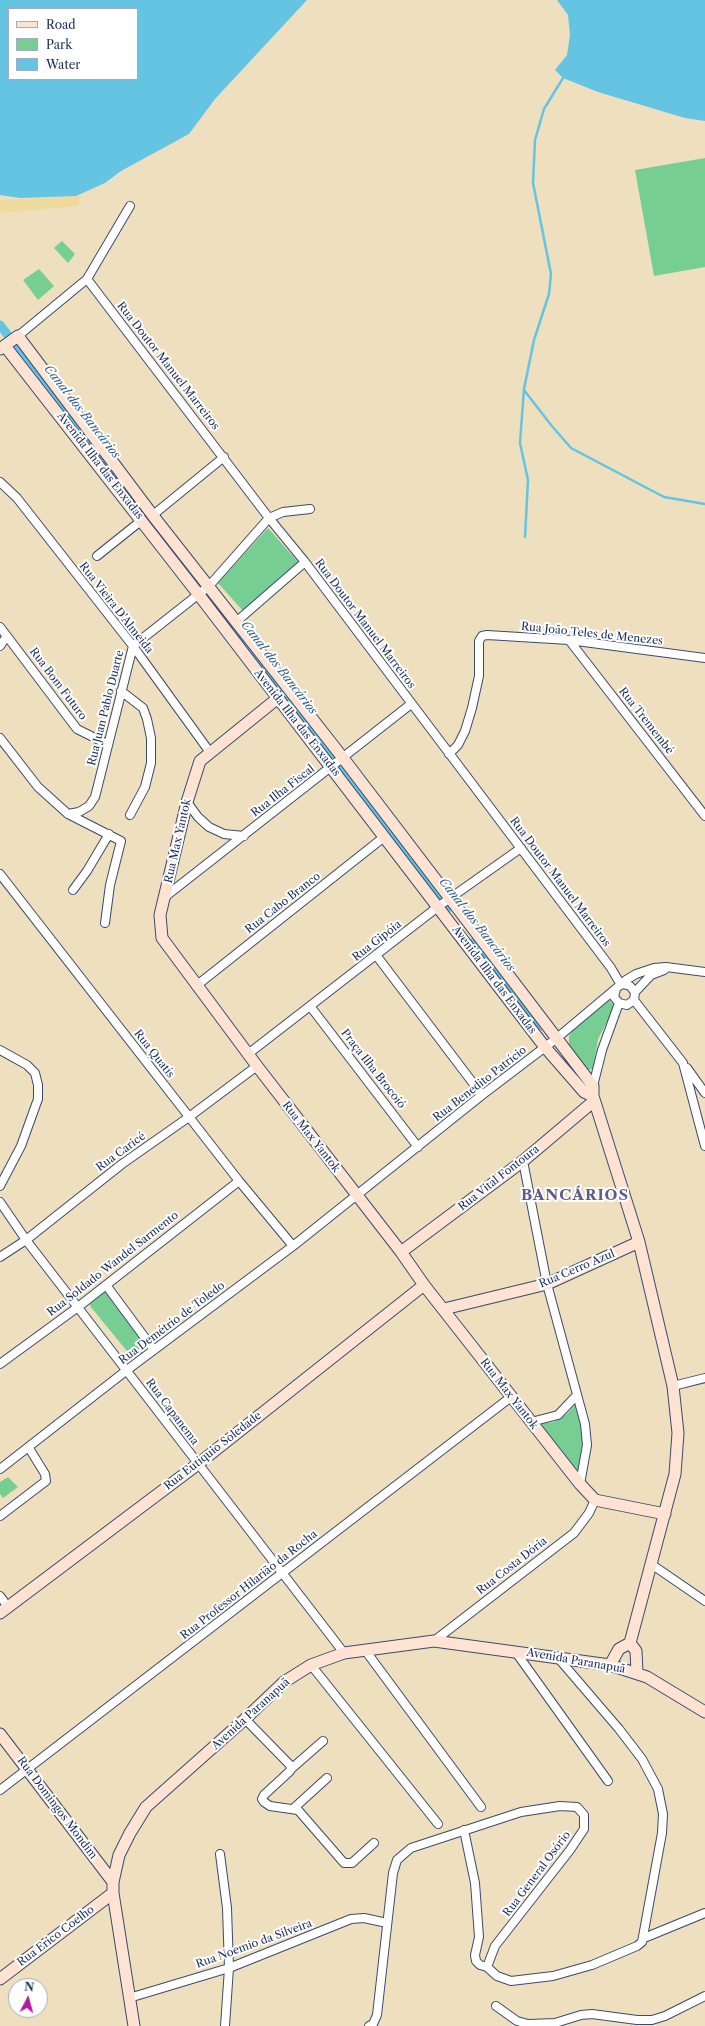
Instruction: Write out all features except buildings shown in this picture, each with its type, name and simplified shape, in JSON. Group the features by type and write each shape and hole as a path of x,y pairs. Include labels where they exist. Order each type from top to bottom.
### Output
{"street":[{"path":"4,346 87,279 130,206"},
{"name":"Rua Doutor Manuel Marreiros","path":"87,279 224,456 269,518 305,562 521,848 611,968 620,986"},
{"name":"Avenida Ilha das Enxadas","path":"17,337 153,515 278,698 337,763 450,898 557,1038 591,1094"},
{"name":"Avenida Ilha das Enxadas","path":"4,346 142,520 204,590 236,622 337,763 384,837 544,1046 591,1094"},
{"path":"153,515 224,456"},
{"name":"Rua Vieira D'Almeida","path":"0,482 17,498 133,646 209,751"},
{"name":"Rua Juan Pablo Duarte","path":"68,814 79,812 89,806 95,797 107,744 133,646 204,590 269,518 283,512 310,509"},
{"path":"97,556 142,520"},
{"path":"236,622 305,562"},
{"name":"Rua Bom Futuro","path":"0,627 77,729 107,744"},
{"name":"Rua João Teles de Menezes","path":"449,754 458,745 465,731 472,708 479,676 479,641 482,636 487,635 569,640 705,658"},
{"path":"0,646 8,636"},
{"name":"Rua Tremembé","path":"569,640 705,816"},
{"path":"121,692 143,708 148,719 151,738 151,763 145,787 130,815"},
{"name":"Rua Max Yantok","path":"278,698 209,751 200,761 195,770 160,922 162,938 196,986 257,1066 356,1195 402,1252 424,1285 580,1484 595,1500"},
{"name":"Rua Ilha Fiscal","path":"166,896 411,704"},
{"path":"0,738 38,787 68,814 120,841 110,885 105,923"},
{"path":"187,802 198,817 209,827 224,834 244,836"},
{"path":"73,890 88,871 109,834"},
{"name":"Rua Cabo Branco","path":"196,986 384,837"},
{"name":"Rua Gipóia","path":"248,1054 438,906 521,848"},
{"name":"Rua Quatís","path":"0,874 239,1181 293,1246"},
{"path":"376,955 482,1094"},
{"name":"Rua Benedito Patrício","path":"356,1195 418,1147 482,1094 544,1046 557,1038 636,974 648,969 666,967 675,968"},
{"path":"705,972 675,968 651,974 634,996 627,1005 619,1003 614,997 620,986 630,986 634,996 705,1093"},
{"path":"619,1003 602,1050 591,1094 639,1242 673,1386 678,1433 675,1474 630,1643 637,1656 637,1672"},
{"name":"Praça Ilha Brocoió","path":"310,1006 418,1147"},
{"path":"0,1050 27,1065 34,1073 38,1085 38,1099 21,1146 0,1185"},
{"path":"683,1063 705,1144"},
{"name":"Rua Caricé","path":"0,1257 26,1240 122,1164 189,1117 257,1066"},
{"name":"Rua Vital Fontoura","path":"402,1252 523,1161 591,1094"},
{"path":"523,1161 548,1284 585,1424 587,1445 580,1484"},
{"name":"Rua Soldado Wandel Sarmento","path":"0,1364 78,1307 239,1181"},
{"name":"Rua Demétrio de Toledo","path":"0,1469 29,1448 127,1370 293,1246 356,1195"},
{"name":"Rua Capanema","path":"0,1202 26,1240 344,1653"},
{"name":"Rua Cerro Azul","path":"444,1309 548,1284 639,1242"},
{"path":"106,1284 154,1350"},
{"name":"Rua Eutíquio Soledade","path":"4,1610 198,1464 424,1285"},
{"path":"673,1386 705,1378"},
{"path":"531,1422 558,1415 577,1395"},
{"name":"Rua Professor Hilarião da Rocha","path":"0,1790 511,1397"},
{"path":"0,1516 46,1481 45,1474 29,1448"},
{"path":"595,1500 664,1514"},
{"name":"Rua Costa Dória","path":"434,1641 574,1533 589,1514 595,1500"},
{"path":"651,1564 705,1601"},
{"path":"0,1596 4,1610"},
{"name":"Avenida Paranapuã","path":"134,2026 114,1904 113,1887 119,1855 146,1807 245,1719 284,1682 311,1665 344,1653 434,1641 610,1665 637,1672 705,1712"},
{"path":"610,1665 619,1649 630,1643"},
{"path":"365,1650 481,1807"},
{"path":"515,1651 608,1781"},
{"path":"559,1659 619,1730 642,1760 658,1790 663,1814 662,1833 644,1938"},
{"path":"311,1665 438,1824"},
{"path":"245,1719 291,1768"},
{"name":"Rua Domingos Mondim","path":"0,1734 28,1769 113,1887"},
{"path":"323,1741 291,1768 290,1772 264,1795 262,1799 270,1806 294,1808 306,1816 344,1863 352,1863 374,1843"},
{"path":"294,1808 327,1778"},
{"name":"Rua General Osório","path":"387,1923 393,1873 397,1860 411,1848 521,1812 560,1806 577,1807 584,1816 584,1829 570,1850 495,1946 487,1967"},
{"path":"464,1830 475,1883 480,1937 475,1955 476,1961 480,1965 487,1967 497,1976 511,1981 553,1976 592,1966 637,1946 644,1938 705,1913"},
{"path":"220,1854 227,1908 229,1968 225,2026"},
{"name":"Rua Erico Coelho","path":"0,1979 103,1900 113,1887"},
{"path":"103,1900 114,1904"},
{"name":"Rua Noemio da Silveira","path":"129,1998 229,1968 351,1919 364,1918 387,1923"},
{"path":"370,2026 377,2015 387,1923"},
{"path":"496,2006 517,2021 528,2024 555,2023 581,2015 592,2014 637,2020 652,2020 665,2016 705,1996"}],"green space":[{"path":"705,158 705,267 654,276 635,170"},
{"path":"62,241 75,254 68,263 54,248"},
{"path":"39,269 54,286 38,300 23,280"},
{"path":"268,528 298,562 243,611 218,583"},
{"path":"609,1000 615,1007 598,1039 593,1069 587,1070 569,1046 569,1036 572,1031"},
{"path":"106,1290 148,1348 136,1357 131,1356 90,1306 90,1301"},
{"path":"577,1403 582,1417 582,1443 581,1465 577,1470 574,1469 544,1434 541,1424 554,1422 567,1414"},
{"path":"8,1477 18,1487 3,1498 0,1494 0,1482"}],"sand":[{"path":"81,196 78,206 0,213 0,200"}],"water":[{"path":"0,0 307,0 215,99 189,134 121,171 105,183 76,196 20,198 0,195"},
{"path":"557,0 705,0 705,121 685,118 598,92 563,78 555,70 567,55 570,35 568,15"}],"waterway":[{"path":"525,537 528,480 520,443 524,389 534,340 549,294 551,274 533,183 535,140 544,109 563,78"},
{"name":"Canal dos Bancários","path":"0,325 135,500"},
{"path":"524,390 571,448 664,497 705,504"},
{"name":"Canal dos Bancários","path":"190,572 450,907"},
{"name":"Canal dos Bancários","path":"475,941 540,1026"}],"district":[{"name":"BANCÁRIOS","path":"575,1196"}]}
